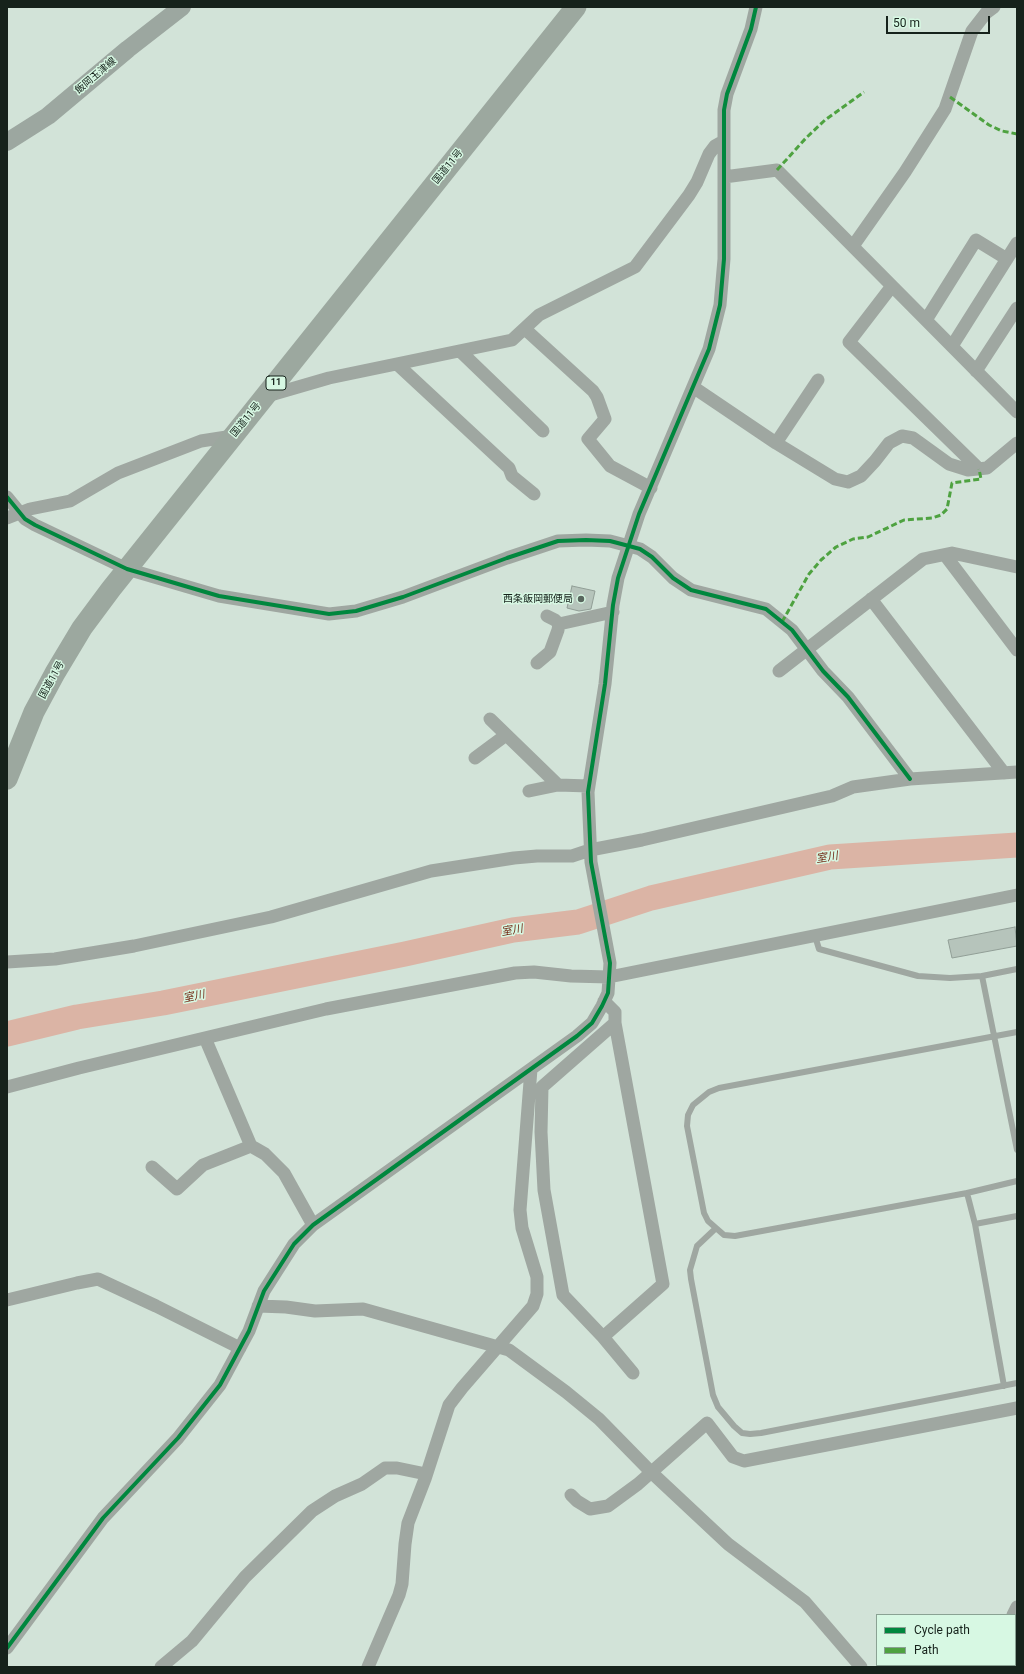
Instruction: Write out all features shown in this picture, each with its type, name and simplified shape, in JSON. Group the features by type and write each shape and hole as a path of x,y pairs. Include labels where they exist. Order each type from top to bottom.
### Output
{"highway":[{"name":"国道11号","path":"7,779 34,712 54,673 82,628 127,569 576,7"}],"main road":[{"name":"飯岡玉津線","path":"7,142 48,116 128,49 182,7"}],"street":[{"path":"7,1648 103,1518 178,1438 220,1385 249,1331 264,1291 294,1244 313,1225 577,1036 592,1023 608,993 610,962 591,856 588,810 589,786 605,684 618,578 651,488 710,349 720,305 724,258 724,110 727,94 751,29 756,7"},
{"path":"853,246 905,172 945,109 972,31 986,13 994,7"},
{"path":"265,396 329,378 512,340 539,315 635,267 689,195 697,182 709,154 715,146 724,141"},
{"path":"724,177 777,170 1017,412"},
{"path":"926,320 976,240 1007,259"},
{"path":"952,346 1017,243"},
{"path":"892,286 849,342 979,469"},
{"path":"976,371 1017,308"},
{"path":"525,329 598,397 605,419 588,439 610,466 651,488"},
{"path":"460,351 543,431"},
{"path":"397,364 509,468 512,476 534,494"},
{"path":"776,443 818,380"},
{"path":"694,387 776,443 835,479 848,482 861,476 889,443 902,436 913,438 949,464 968,470 987,468 1017,443"},
{"path":"7,518 30,509 70,501 118,473 201,441 233,436"},
{"path":"7,497 25,519 127,569 219,596 329,614 356,611 403,597 507,558 558,541 610,541 640,549 652,557 673,578 691,590 766,609 792,630 823,671 848,697 910,779"},
{"path":"779,671 923,559 952,553 1017,567"},
{"path":"945,555 1017,650"},
{"path":"871,599 1010,772"},
{"path":"559,624 613,612"},
{"path":"547,616 559,624"},
{"path":"537,663 550,652 559,624"},
{"path":"490,719 558,785"},
{"path":"475,758 506,735"},
{"path":"7,962 55,959 134,946 270,917 431,871 514,858 537,856 591,856 650,838 832,796 852,787 910,779 1010,772"},
{"path":"528,792 558,785 589,786"},
{"path":"7,1087 79,1068 326,1009 515,973 534,972 571,976 609,977 1017,895"},
{"path":"603,1337 663,1284 615,1023 615,1012 604,1001"},
{"path":"615,1023 542,1087 541,1132 544,1190 563,1295 603,1337 633,1373"},
{"path":"205,1038 251,1146 265,1154 284,1174 313,1225"},
{"path":"368,1667 399,1595 402,1584 408,1524 449,1405 533,1306 537,1294 537,1277 522,1228 520,1210 531,1069"},
{"path":"152,1167 176,1190 203,1164 251,1146"},
{"path":"7,1300 77,1282 98,1279 240,1348"},
{"path":"258,1306 315,1311 363,1309 509,1350 566,1392 599,1419 651,1472 728,1544 805,1602 861,1667"},
{"path":"571,1495 590,1509 608,1506 651,1472 707,1423 733,1457 744,1461 1017,1408"},
{"path":"162,1667 192,1641 245,1577 312,1511 335,1496 362,1484 385,1468 397,1468 426,1474"}],"lane":[{"path":"815,936 819,949 918,976 950,978 982,976 1017,969"},
{"path":"982,976 993,1037 1017,1150"},
{"path":"1017,1032 719,1088 709,1092 699,1099 693,1106 688,1114 687,1126 704,1213 708,1221 715,1229 724,1235 735,1236 968,1193 1017,1181"},
{"path":"968,1193 1004,1386"},
{"path":"975,1224 1017,1216"},
{"path":"715,1229 697,1246 690,1270 691,1279 713,1395 718,1407 742,1433 761,1433 1017,1383"}],"building":[{"path":"572,586 595,591 591,609 579,611 567,608"},
{"path":"1015,927 1017,946 952,958 948,940"}],"waterway":[{"name":"室川","path":"7,1034 77,1017 163,1003 405,954 513,930 578,922 651,898 830,857 1017,845"}],"marked path":[{"path":"777,170 806,138 825,120 864,92"},
{"path":"950,97 989,125 1002,131 1017,134"},
{"path":"782,622 809,574 821,560 836,547 853,539 868,537 904,520 932,518 941,515 947,509 952,483 981,479 979,469"}],"cycle path":[{"path":"7,1648 103,1518 178,1438 220,1385 249,1331 264,1291 294,1244 313,1225 577,1036 592,1023 608,993 610,963 591,862 588,792 605,684 613,605 618,578 639,514 709,349 720,305 724,259 724,110 727,94 751,29 756,7"},
{"path":"7,497 25,519 127,569 219,596 329,614 356,611 403,597 507,558 558,541 610,541 640,549 652,557 673,578 691,590 766,609 792,630 823,671 848,697 910,779"}],"place":[{"name":"西条飯岡郵便局","path":"581,599"}]}
